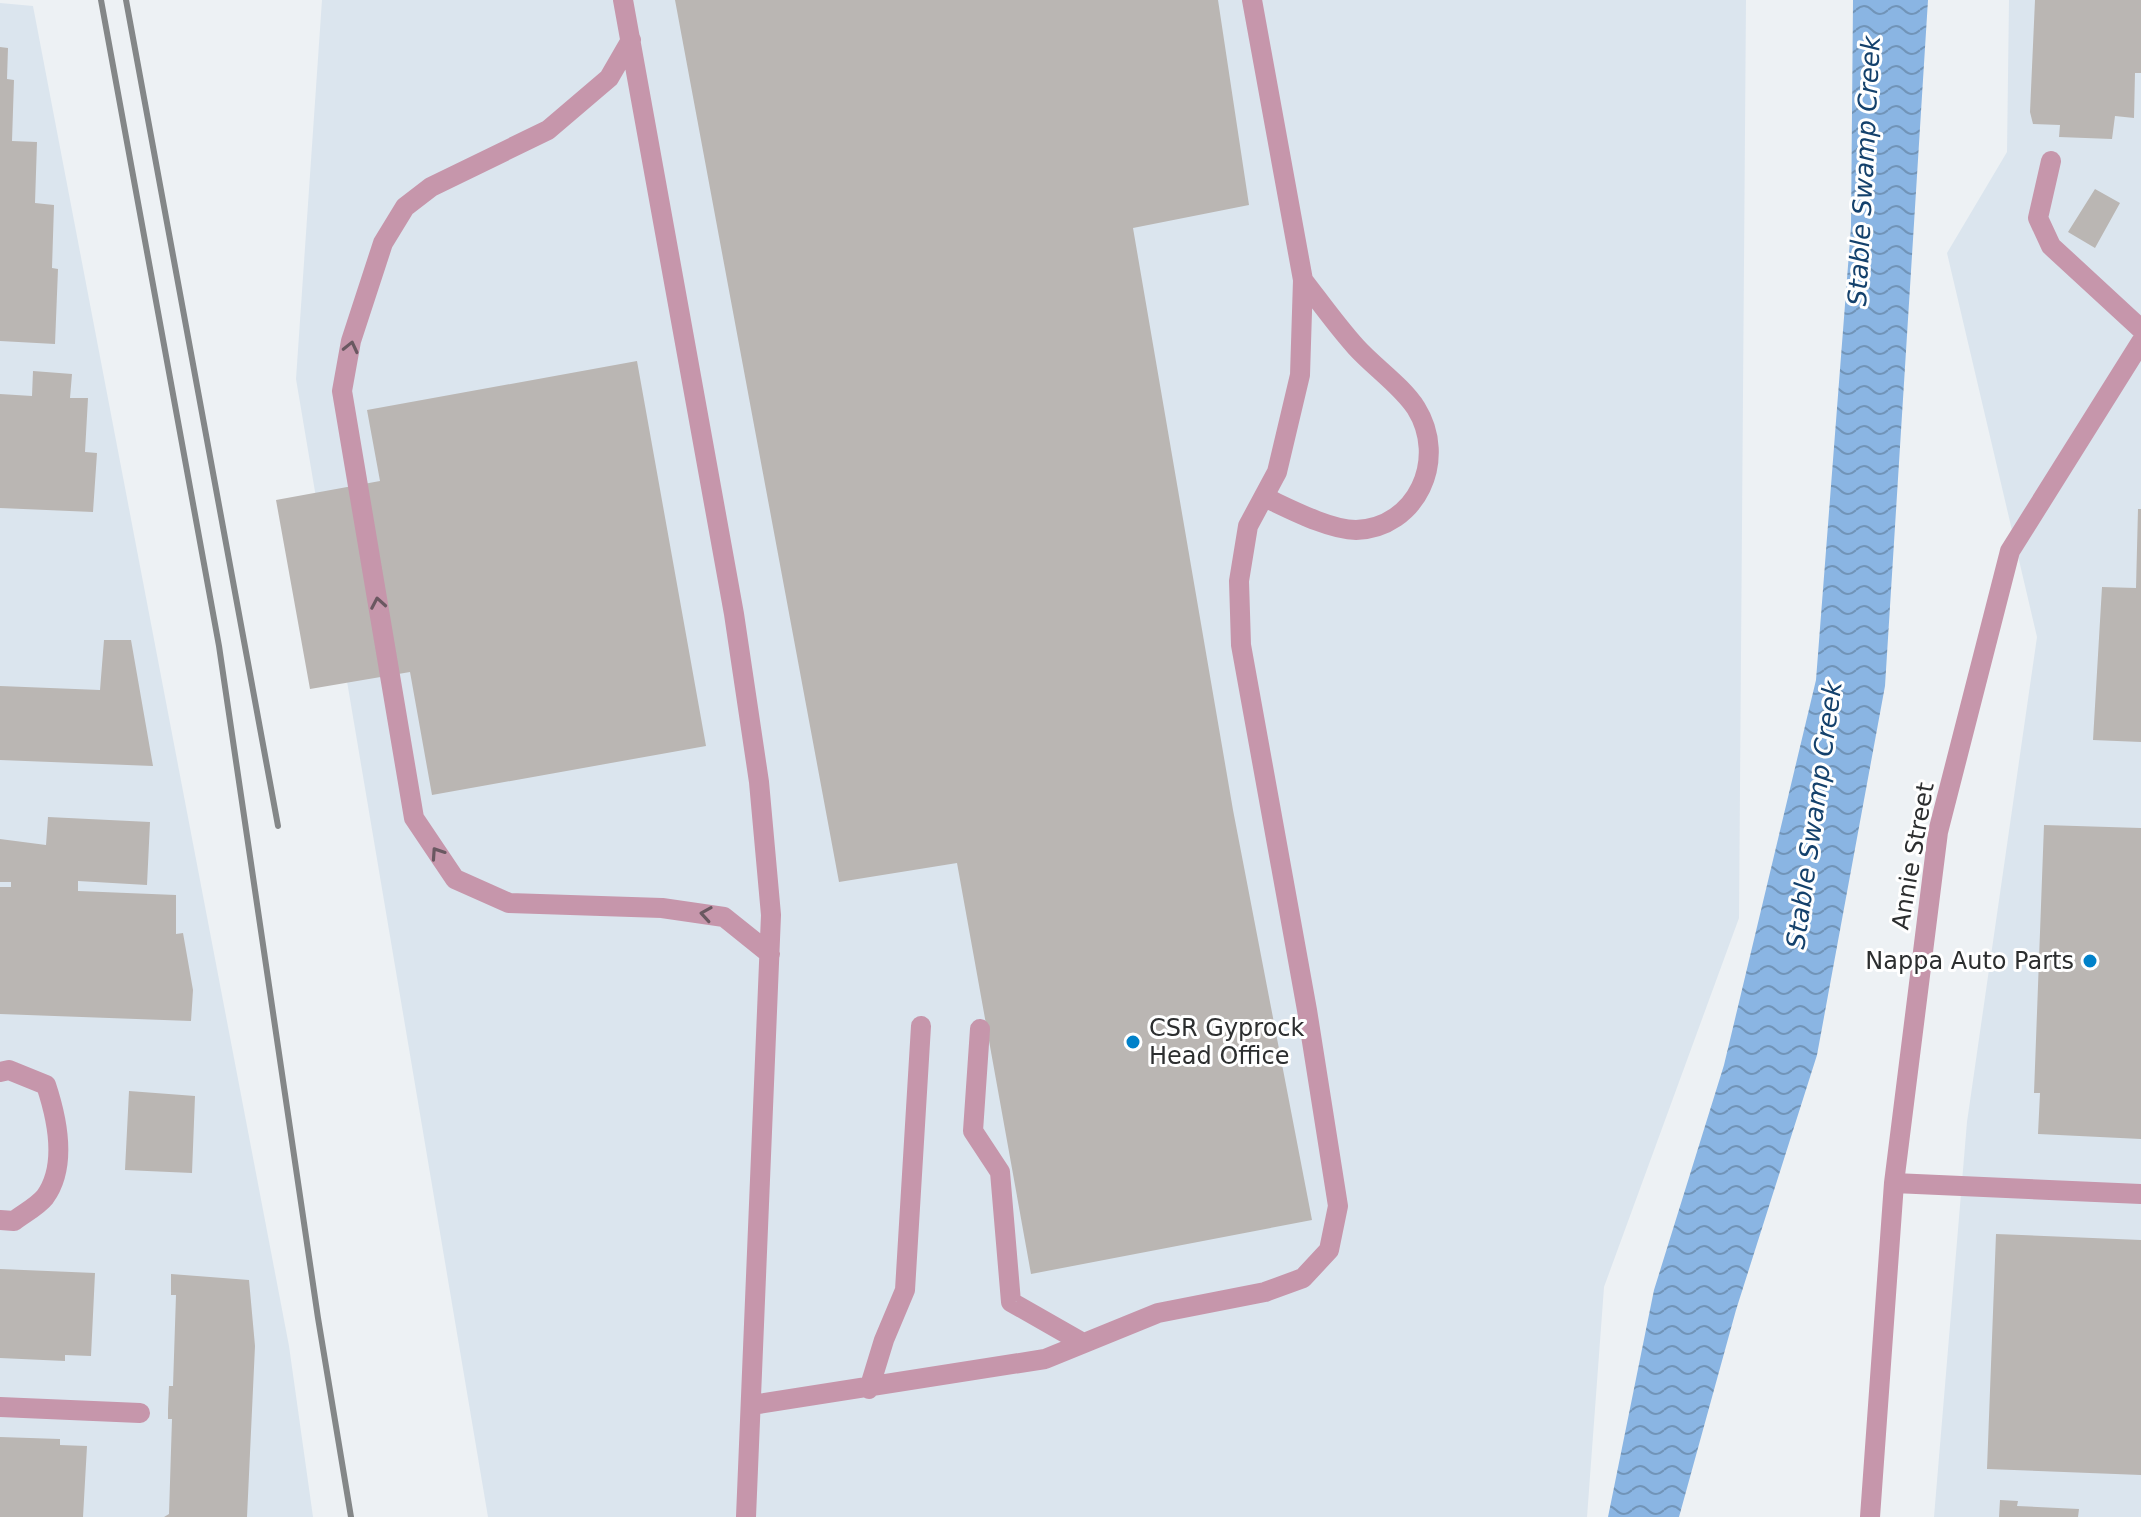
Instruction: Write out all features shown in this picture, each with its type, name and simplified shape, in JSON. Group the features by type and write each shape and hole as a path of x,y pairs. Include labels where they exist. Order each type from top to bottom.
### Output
{"street":[{"path":"623,0 737,629 759,782 771,915 746,1517"},
{"path":"752,1405 1045,1359 1158,1313 1265,1292 1303,1278 1329,1250 1338,1206 1307,1010 1241,645 1239,581 1248,526 1277,472 1300,375 1303,280 1252,0"},
{"path":"631,40 609,78 548,130 431,187 405,207 383,243 351,341 342,391 414,818 455,879 509,903 662,908 724,917 770,954"},
{"path":"2051,161 2038,218 2051,246 2141,329"},
{"path":"1264,497 1303,516 1355,530 1393,521 1420,493 1431,453 1416,409 1354,345 1303,280"},
{"name":"Annie Street","path":"1870,1517 1894,1183 1938,832 2010,551 2141,342"},
{"path":"869,1389 884,1340 905,1290 921,1026"},
{"path":"980,1029 973,1131 1000,1172 1011,1302 1083,1343"},
{"path":"0,1072 9,1070 46,1085 58,1119 58,1159 45,1197 14,1221 0,1220"},
{"path":"1894,1183 2141,1194"},
{"path":"0,1407 140,1413"}],"shaded area":[{"path":"322,0 1746,0 1739,918 1604,1287 1587,1517 488,1517 296,379"},
{"path":"2009,0 2141,0 2141,1517 1934,1517 1967,1122 2037,637 1947,253 2007,152"},
{"path":"0,3 33,6 289,1346 313,1517 0,1517"}],"water":[{"name":"Stable Swamp Creek","path":"1853,0 1928,0 1885,686 1817,1055 1736,1310 1679,1517 1608,1517 1654,1290 1724,1065 1816,680 1851,227"}],"building":[{"path":"675,0 1218,0 1249,205 1133,228 1233,810 1312,1220 1031,1274 957,863 839,882"},
{"path":"2035,0 2141,0 2141,73 2135,73 2134,118 2115,116 2112,139 2059,137 2060,125 2033,124 2030,112"},
{"path":"0,47 8,48 7,79 14,80 12,141 37,142 35,203 54,205 52,268 58,269 55,344 0,341"},
{"path":"2095,189 2120,203 2095,248 2068,232"},
{"path":"637,361 706,746 432,795 410,672 310,689 276,500 380,481 367,410"},
{"path":"33,371 72,374 70,398 88,398 85,452 97,453 93,512 0,508 0,394 32,396"},
{"path":"2138,509 2141,509 2141,742 2093,740 2102,587 2136,588"},
{"path":"104,640 131,640 153,766 0,760 0,686 100,690"},
{"path":"48,817 150,822 147,885 78,881 78,891 176,895 176,934 183,933 193,990 191,1021 0,1014 0,887 11,887 11,882 0,882 0,839 46,845"},
{"name":"Nappa Auto Parts","path":"2044,825 2141,828 2141,1139 2038,1134 2040,1093 2034,1093"},
{"path":"129,1091 195,1096 192,1173 125,1170"},
{"path":"1996,1234 2141,1240 2141,1475 1987,1469"},
{"path":"0,1269 95,1273 91,1356 65,1355 65,1361 0,1358"},
{"path":"171,1274 249,1280 255,1346 247,1517 164,1517 169,1514 172,1419 168,1419 168,1409 169,1386 173,1386 176,1295 171,1295"},
{"path":"0,1437 60,1439 60,1445 87,1446 83,1517 0,1517"},
{"path":"2000,1500 2018,1501 2017,1506 2079,1509 2078,1517 1999,1517"}],"railway":[{"path":"101,0 219,646 318,1318 351,1517"},
{"path":"126,0 278,826"}],"place":[{"name":"Nappa Auto Parts","path":"2090,961"},
{"name":"CSR Gyprock Head Office","path":"1133,1042"}]}
